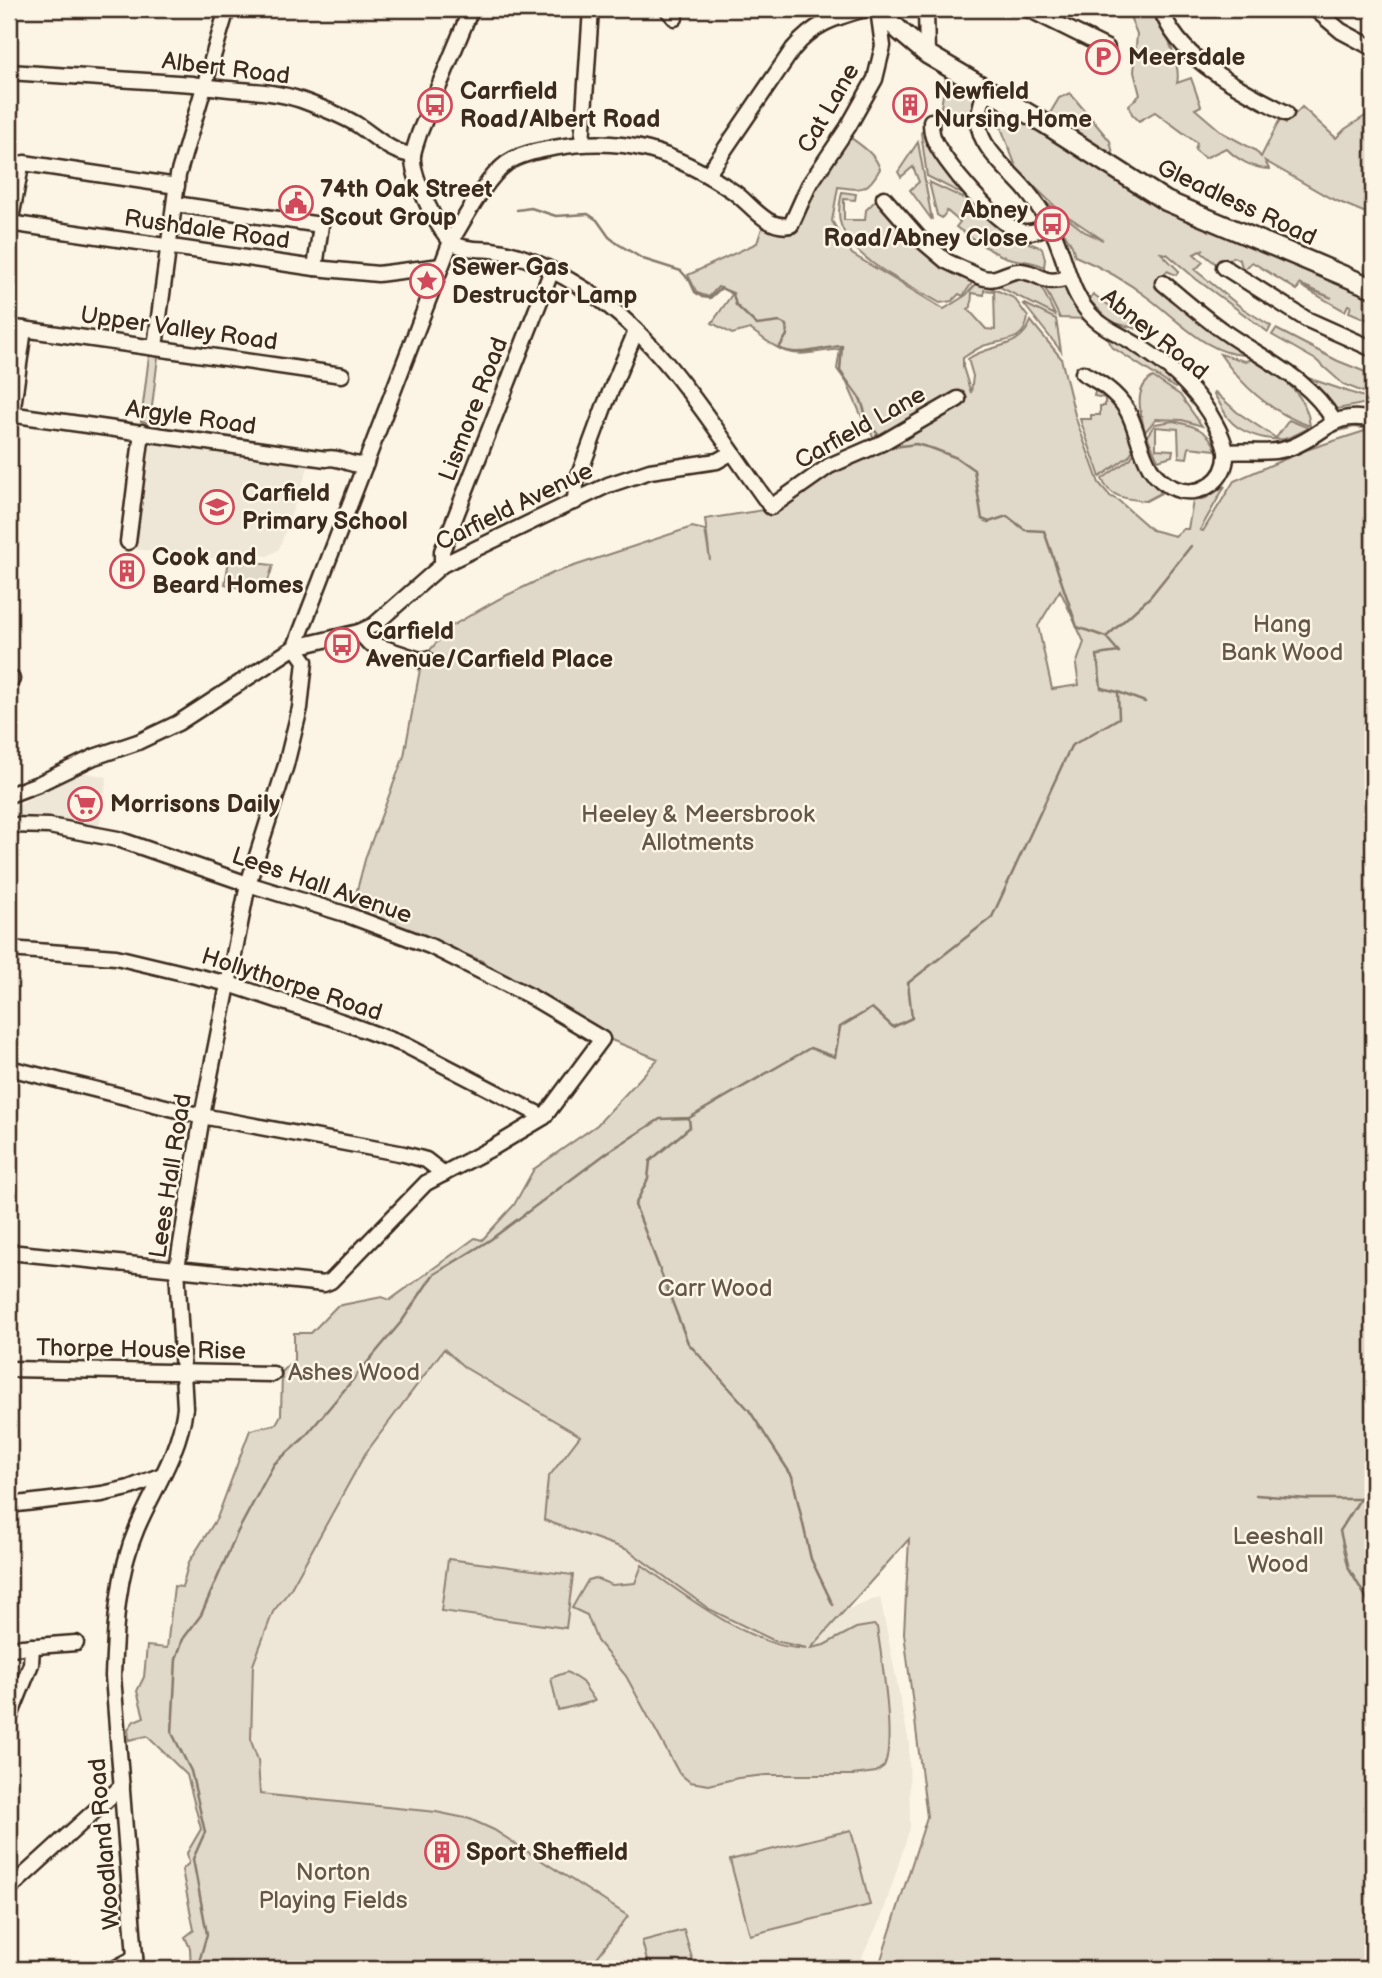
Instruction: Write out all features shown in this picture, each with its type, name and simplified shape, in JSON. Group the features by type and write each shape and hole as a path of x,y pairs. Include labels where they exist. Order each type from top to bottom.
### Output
{"main road":[{"name":"Gleadless Road","path":"878,9 927,54 1177,206 1373,288"}],"street":[{"path":"155,347 184,149 227,9"},
{"path":"471,9 419,134 413,155 414,170 436,220 450,241 460,247 498,251 552,270 597,296 636,331 694,400 731,453"},
{"path":"582,143 591,9"},
{"path":"295,647 450,241 477,199 507,163 524,155 582,143 611,143 648,149 677,158 708,174 806,33 825,21 865,9"},
{"name":"Cat Lane","path":"708,174 771,224 782,227 791,225 809,185 848,127 875,79 883,46 878,9"},
{"path":"926,9 927,54"},
{"path":"1028,9 1107,48"},
{"path":"1161,9 1188,50 1205,66 1286,113"},
{"path":"1315,9 1341,31 1373,48"},
{"name":"Albert Road","path":"9,72 263,91 298,99 356,124 400,154 413,155"},
{"name":"Abney Road","path":"986,89 979,111 980,133 986,145 1027,191 1050,225 1080,302 1096,319 1140,347 1183,381 1210,414 1226,452"},
{"path":"931,121 931,134 950,166 970,191 1011,228 1034,232 1050,225"},
{"path":"9,223 21,166 24,163 177,186"},
{"path":"884,198 920,239 946,261 978,276 1000,278 1021,271 1051,283 1069,278"},
{"path":"175,204 321,225 316,268"},
{"name":"Rushdale Road","path":"9,223 316,268 378,274 441,266"},
{"path":"1224,267 1306,319 1373,349"},
{"name":"Lismore Road","path":"442,565 442,551 552,270"},
{"path":"1163,283 1225,333 1297,378 1315,394 1334,421"},
{"path":"10,414 16,328"},
{"name":"Upper Valley Road","path":"16,328 342,375"},
{"path":"576,502 576,483 636,331"},
{"path":"1083,374 1108,387 1129,413 1137,442 1151,470 1164,483 1191,492 1204,489 1217,478 1226,452 1264,452 1291,447 1345,417 1373,420"},
{"name":"Carfield Lane","path":"731,453 771,507 829,466 885,441 958,399"},
{"name":"Argyle Road","path":"10,414 326,459 332,457 357,466 366,464"},
{"path":"128,542 142,432"},
{"name":"Carfield Avenue","path":"9,795 178,723 295,647 359,632 374,625 442,565 629,477 650,471 717,461 731,453"},
{"path":"359,632 369,643 420,660 426,659"},
{"name":"Lees Hall Road","path":"116,1715 113,1676 115,1633 127,1554 177,1447 182,1429 185,1408 177,1268 202,1116 248,884 286,765 300,708 305,660 295,647"},
{"name":"Lees Hall Avenue","path":"9,825 49,826 118,839 345,914 430,946 528,995 602,1039 544,1117"},
{"name":"Hollythorpe Road","path":"9,949 116,957 229,984 405,1045 544,1117"},
{"path":"9,1069 202,1116 404,1154 426,1160 444,1174"},
{"path":"9,1252 324,1284 331,1281 426,1183 544,1117"},
{"name":"Thorpe House Rise","path":"9,1369 273,1374"},
{"path":"9,1506 111,1492 130,1488 162,1475"},
{"path":"9,1648 76,1643"},
{"path":"9,1719 31,1664 32,1646"},
{"name":"Woodland Road","path":"116,1715 136,1964"},
{"path":"9,1889 122,1786"},
{"path":"114,1969 136,1964"}],"shaded area":[{"name":"Carfield Primary School","path":"148,443 309,465 279,549 268,556 251,554 250,562 134,549"},
{"path":"76,771 107,777 98,835 9,825 10,811"},
{"path":"443,1348 464,1367 580,1436 548,1478 589,1535 628,1550 709,1609 810,1648 842,1612 880,1597 909,1743 910,1828 882,1916 856,1969 602,1969 593,1964 627,1916 494,1830 456,1815 260,1794 258,1760 251,1742 253,1665 273,1612 290,1590 365,1454"}],"green space":[{"path":"1127,9 1155,9 1177,66 1177,83 1191,78 1201,106 1195,109 1223,133 1255,150 1261,157 1280,119 1286,123 1302,107 1336,138 1373,111 1373,216 1330,198 1265,161 1269,169 1246,163 1226,148 1205,158 1195,150 1197,143 1155,112 1139,121 1132,114 1129,105 1140,95 1134,72 1137,34"},
{"path":"946,76 979,96 975,134 962,114 941,107"},
{"path":"1070,93 1110,141 1116,166 1046,120 1059,98"},
{"path":"999,105 1041,129 1373,295 1373,322 1349,312 1351,306 1348,305 1345,311 1301,286 1332,298 1300,284 1297,290 1252,262 1243,271 1240,260 1233,257 1221,268 1201,252 1204,249 1194,254 1203,262 1195,270 1242,308 1271,326 1268,332 1167,254 1161,253 1179,271 1176,275 1167,271 1156,286 1249,355 1220,350 1207,343 1130,285 1075,256 1046,202 1085,232 1103,240 1060,211 1017,169 995,112"},
{"path":"929,119 966,192 962,194 927,176 921,133"},
{"path":"847,135 871,154 880,169 867,186 858,189 838,187 832,221 852,254 944,309 966,295 978,282 1014,298 1028,317 1026,326 1012,339 983,346 963,358 971,393 973,376 968,359 1012,342 1026,331 1031,321 1061,358 1076,419 1099,483 1110,496 1152,530 1175,536 1183,529 1188,529 1193,501 1206,498 1225,486 1200,530 1203,531 1234,481 1306,450 1371,429 1354,427 1320,436 1332,425 1373,423 1373,1969 878,1969 927,1817 904,1633 909,1539 811,1648 824,1645 856,1628 874,1625 877,1627 888,1719 889,1739 884,1766 876,1772 853,1775 766,1775 709,1785 690,1782 679,1773 626,1676 597,1641 587,1615 572,1608 588,1580 595,1578 612,1585 635,1583 642,1565 698,1605 744,1631 787,1647 807,1648 775,1641 709,1609 628,1550 544,1520 548,1478 580,1436 464,1367 444,1349 365,1454 290,1590 273,1612 253,1665 251,1741 258,1760 260,1794 436,1812 470,1819 494,1830 628,1916 593,1963 602,1969 191,1969 190,1948 185,1937 194,1930 182,1870 189,1863 187,1853 201,1829 187,1775 147,1736 129,1740 128,1729 134,1721 144,1717 137,1691 144,1677 147,1646 167,1648 174,1586 182,1587 189,1562 217,1518 250,1430 276,1424 281,1415 282,1372 294,1360 294,1333 311,1333 337,1306 382,1297 390,1300 475,1238 482,1240 514,1205 534,1169 597,1125 658,1059 604,1037 482,961 352,909 366,856 404,756 423,658 450,627 553,573 692,527 705,530 710,560 705,519 770,509 839,468 882,450 865,424 847,383 837,369 840,349 792,353 774,346 750,329 732,334 712,323 733,293 718,287 709,297 697,293 688,275 757,243 764,222 793,226 804,195","holes":["984,290 994,291 995,330 986,329 968,309 971,307 972,293 984,295","1060,590 1084,642 1076,665 1079,685 1052,689 1038,626"]},
{"path":"918,142 932,220 910,190 919,182 913,167 901,177 898,172"},
{"path":"929,182 963,198 969,195 1006,229 1005,231 1042,248 1044,267 1010,259 986,248 956,227 960,222 947,211 942,218 937,215"},
{"path":"842,192 856,194 855,200 844,199 844,220 865,220 866,210 878,198 974,280 963,296 959,294 952,301 940,303 883,271 857,250 841,225 839,213"},
{"path":"1018,274 1040,284 1055,315 990,282"},
{"path":"1044,286 1066,288 1086,319 1060,318"},
{"path":"1093,294 1144,331 1111,322 1089,300"},
{"path":"1023,303 1056,319 1061,351"},
{"path":"1276,329 1338,361 1373,375 1373,396 1343,384 1316,360 1272,335"},
{"path":"1104,331 1124,341 1180,382 1175,388 1112,347"},
{"path":"150,348 159,349 150,423 141,421"},
{"path":"1220,354 1245,361 1256,359 1274,372 1291,386 1304,404 1310,426 1283,414 1259,397 1238,377"},
{"path":"1302,376 1373,400 1373,402 1332,410"},
{"path":"1153,377 1180,395 1202,426 1182,420 1156,419 1145,432 1140,394"},
{"path":"1106,391 1120,407 1134,448 1129,456 1100,477 1080,419 1091,419 1091,415 1100,415 1100,406 1105,406 1105,398 1094,396 1095,392"},
{"path":"1215,392 1237,412 1276,438 1289,420 1309,428 1284,439 1269,439 1253,435 1228,418"},
{"path":"1173,421 1205,433 1216,450 1189,447 1187,458 1179,457 1178,429 1156,427 1156,449 1173,450 1172,456 1158,460 1147,436 1155,424"},
{"path":"1135,451 1161,493 1146,501 1114,494 1102,479 1131,458"},
{"path":"229,560 273,565 264,594 225,584"},
{"path":"448,1559 573,1575 566,1628 441,1611"},
{"path":"567,1672 582,1682 595,1701 558,1710 551,1678"},
{"path":"851,1830 870,1905 750,1935 730,1860"},
{"path":"684,1930 695,1969 649,1969 642,1941"}],"waterway":[{"path":"517,210 531,208 556,216 588,214 597,220 609,237 618,244 643,259 681,271 695,292 702,297 710,298 721,288 733,294 736,305 757,325 780,322 786,325 787,335 779,348 786,351 802,352 842,346 840,371 861,400 868,422 880,437"},
{"path":"891,445 894,447 916,444 957,458 974,470 982,519 989,522 1007,516 1025,530 1044,531 1077,627 1106,637 1119,652 1097,655 1101,688 1145,702"},
{"path":"1106,637 1150,597 1191,546"},
{"path":"197,1969 207,1934 193,1859 205,1832 191,1771 172,1733 176,1659 183,1639 201,1615 237,1533 274,1464 304,1438 402,1321 433,1275 490,1240 608,1152 660,1119 689,1118 810,1048 835,1057 840,1027 872,1008 893,1027 912,1018 908,983 992,917 1071,746 1119,718 1118,692"},
{"path":"689,1119 690,1127 650,1161 648,1179 635,1205 688,1343 749,1410 792,1476 811,1559 833,1605"},
{"path":"1373,1491 1360,1499 1340,1531 1349,1569 1373,1609"},
{"path":"1256,1495 1360,1499"}],"place":[{"name":"Meersdale","path":"1103,57"},
{"name":"Carrfield Road/Albert Road","path":"435,105"},
{"name":"Newfield Nursing Home","path":"910,105"},
{"name":"74th Oak Street Scout Group","path":"296,203"},
{"name":"Abney Road/Abney Close","path":"1052,224"},
{"name":"Sewer Gas Destructor Lamp","path":"427,281"},
{"name":"Carfield Primary School","path":"217,507"},
{"name":"Cook and Beard Homes","path":"127,571"},
{"name":"Carfield Avenue/Carfield Place","path":"342,645"},
{"name":"Morrisons Daily","path":"85,804"},
{"name":"Sport Sheffield","path":"442,1852"}],"park label":[{"name":"Hang Bank Wood","path":"1282,638"},
{"name":"Heeley & Meersbrook Allotments","path":"698,828"},
{"name":"Carr Wood","path":"715,1288"},
{"name":"Ashes Wood","path":"354,1372"},
{"name":"Leeshall Wood","path":"1278,1550"},
{"name":"Norton Playing Fields","path":"333,1886"}]}
